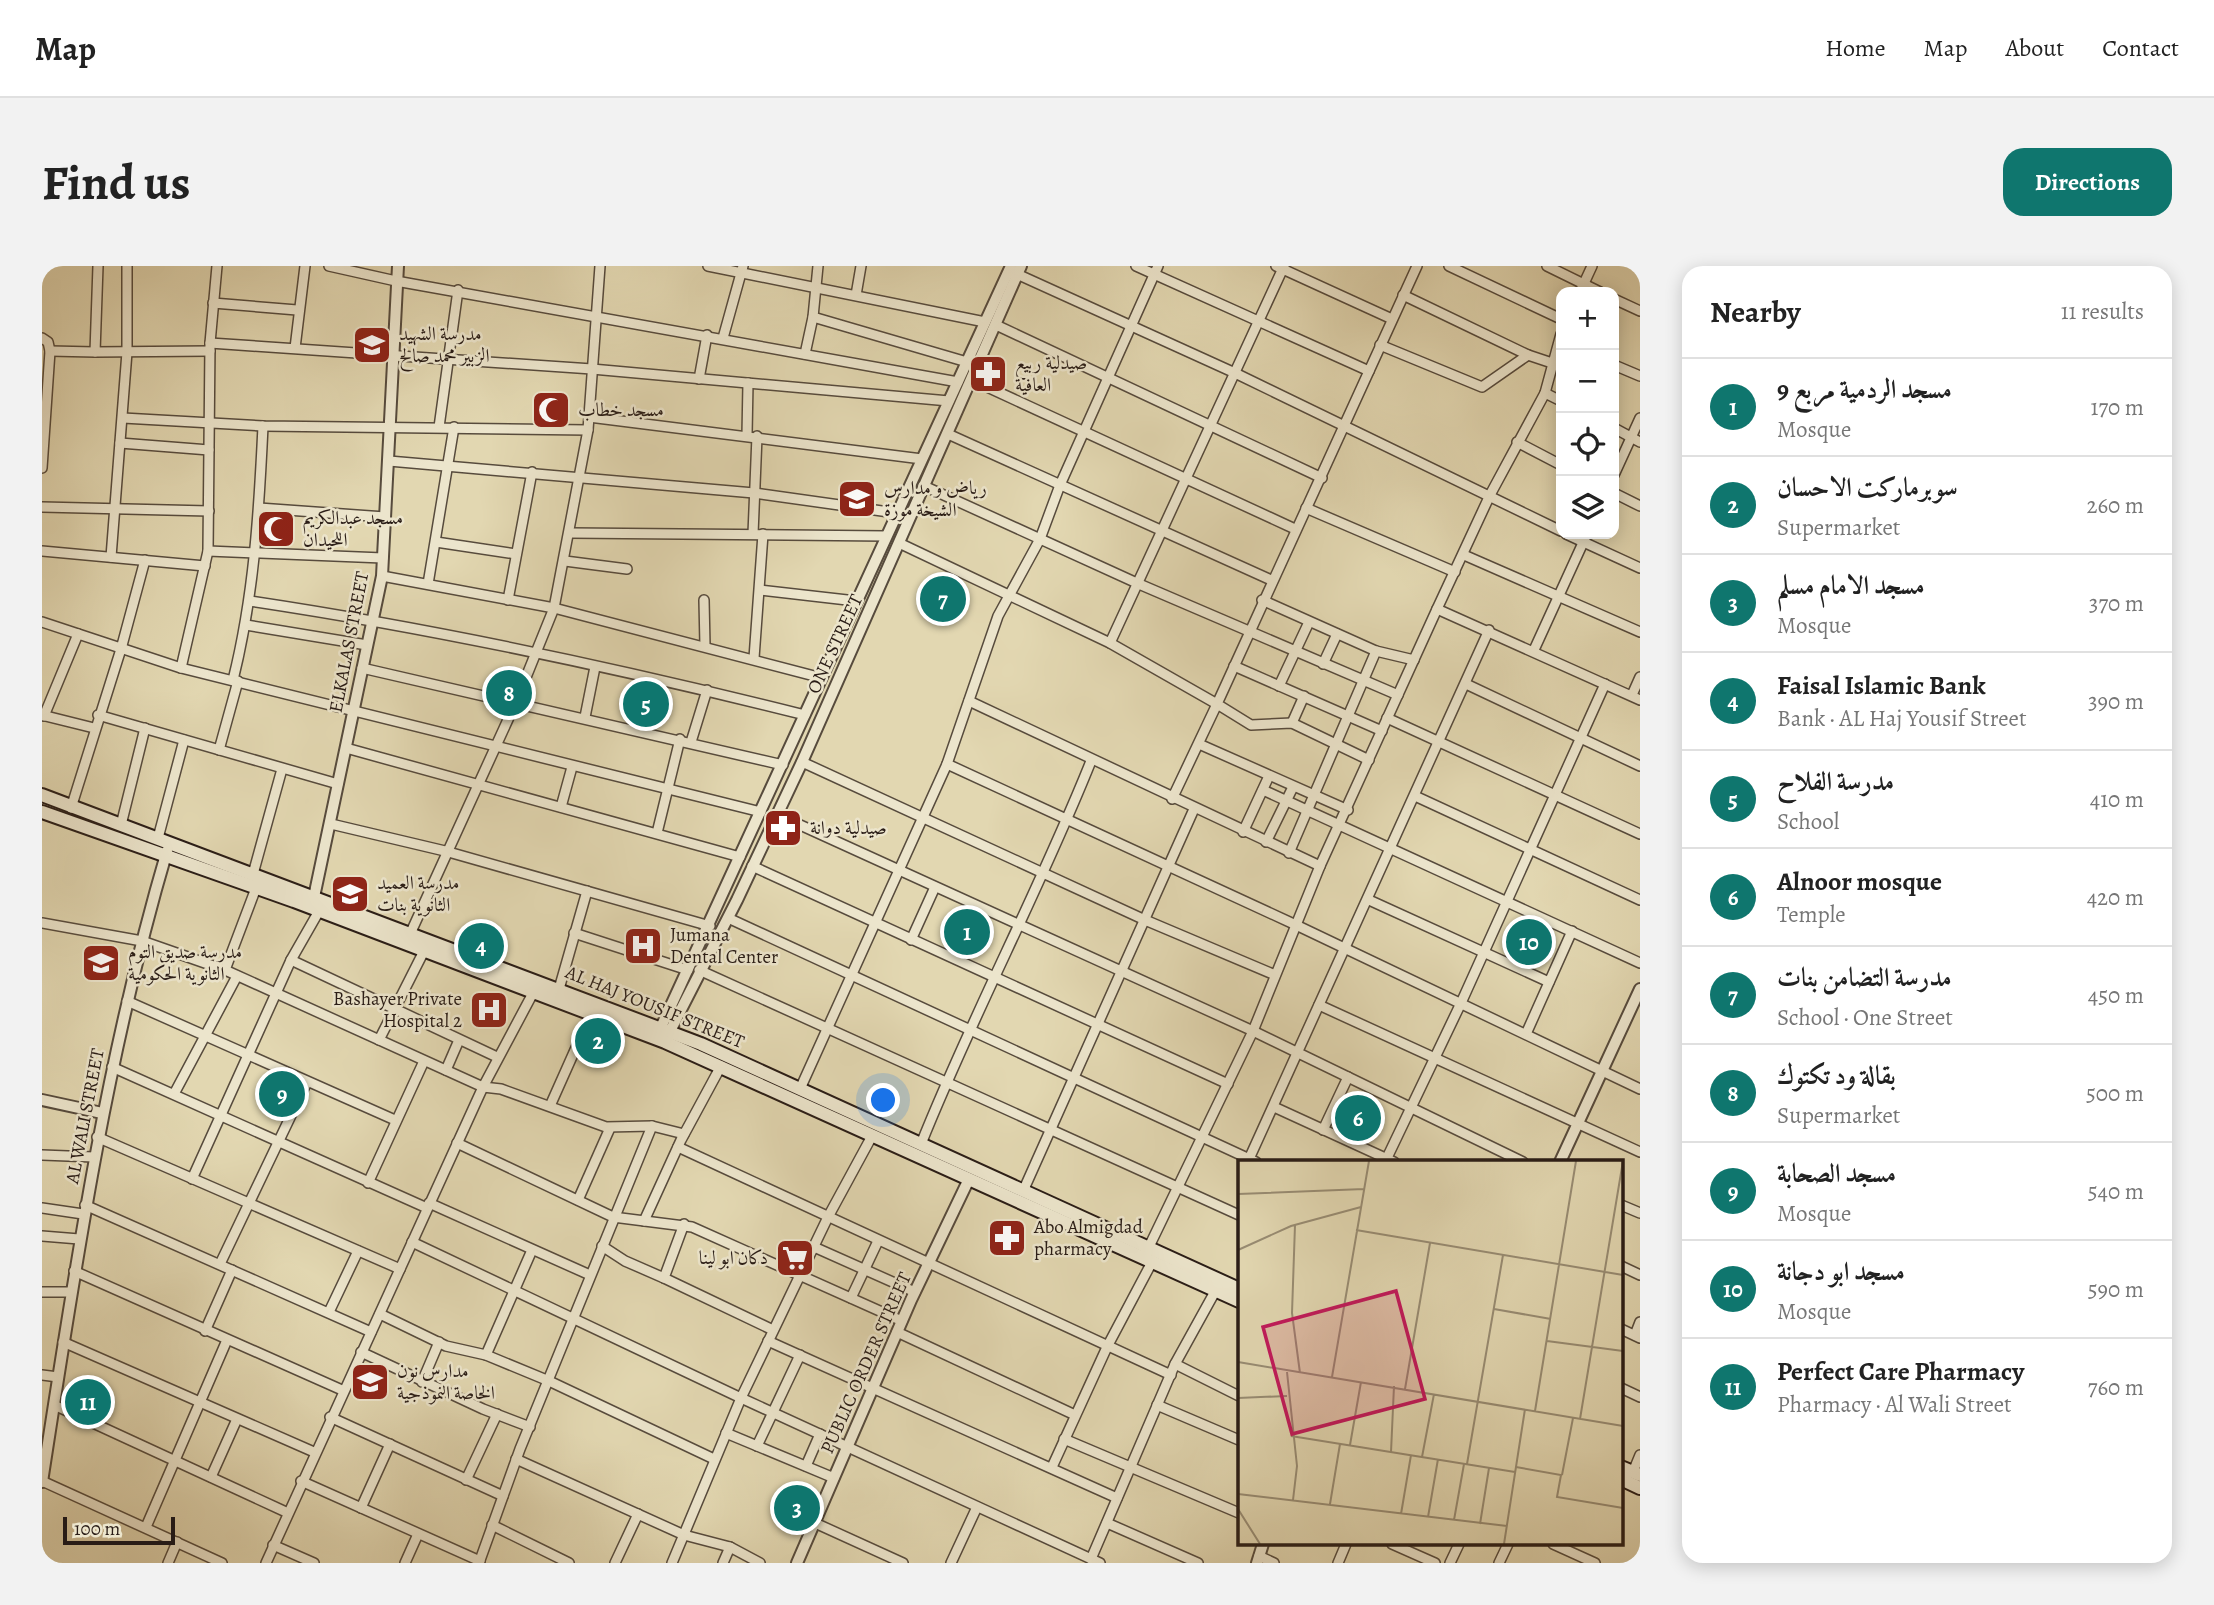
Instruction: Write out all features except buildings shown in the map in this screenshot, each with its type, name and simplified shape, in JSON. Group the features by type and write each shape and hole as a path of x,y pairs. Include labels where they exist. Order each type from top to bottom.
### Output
{"main road":[{"name":"AL HAJ YOUSIF STREET","path":"42,795 121,825 256,888 533,993 663,1035 721,1066 872,1136 1148,1256 1219,1285 1238,1289"},
{"name":"AL HAJ YOUSIF STREET","path":"42,812 164,845 253,874 559,989 663,1035 800,1089 1024,1189 1148,1256"},
{"name":"AL HAJ YOUSIF STREET","path":"1219,1285 1238,1300"},
{"path":"1622,1479 1640,1488"}],"street":[{"path":"95,352 98,266"},
{"path":"111,557 127,352 127,266"},
{"path":"181,668 208,551 210,347 217,266"},
{"path":"295,348 305,266"},
{"path":"329,266 396,281 458,290 958,382"},
{"name":"ELKALAS STREET","path":"314,897 382,576 398,266"},
{"path":"411,932 445,851 516,702 554,608 588,430 600,266"},
{"path":"708,266 741,270 991,323 1322,478"},
{"path":"806,354 818,266"},
{"path":"856,295 861,266"},
{"path":"1136,266 1156,270 1369,371"},
{"path":"1172,799 1271,580 1322,478 1416,266"},
{"path":"1449,266 1556,317"},
{"path":"1547,266 1580,287"},
{"path":"1582,287 1592,266"},
{"path":"1110,643 1211,427 1281,267 1392,319"},
{"path":"1016,269 1129,326 1235,373 1556,529"},
{"name":"ONE STREET","path":"694,970 727,918 802,761 972,380 991,323 1016,269"},
{"path":"723,338 741,270"},
{"path":"800,1089 947,764 994,626 1040,539 1060,485 1086,433 1129,326 1156,270"},
{"path":"439,427 458,290"},
{"path":"1403,295 1528,355 1552,363"},
{"path":"1619,301 1640,311"},
{"path":"213,303 298,310"},
{"path":"813,317 967,362"},
{"name":"ONE STREET","path":"663,1035 856,601 967,362 991,323"},
{"path":"699,379 707,335"},
{"path":"42,338 48,342 50,351 44,398 42,468"},
{"path":"1380,345 1482,387 1528,355"},
{"path":"50,351 295,348 592,369 950,401"},
{"path":"1052,1467 1202,1135 1253,1031 1320,866 1341,826 1437,609 1490,495 1545,393 1556,350"},
{"path":"1619,367 1640,376"},
{"path":"972,380 1295,529"},
{"path":"747,435 748,383"},
{"path":"1545,393 1556,398"},
{"path":"589,417 757,436 922,459"},
{"path":"123,418 263,426 588,430"},
{"path":"1619,467 1636,440 1640,418"},
{"path":"219,750 236,680 250,601 256,554 263,426"},
{"path":"428,584 454,427"},
{"path":"1619,431 1636,440"},
{"path":"948,434 1271,580"},
{"path":"754,658 760,590 754,493 757,436"},
{"path":"1517,442 1556,463"},
{"path":"120,443 209,450"},
{"path":"389,461 448,464 754,493 897,513"},
{"path":"508,600 531,472"},
{"path":"924,486 1139,584 1398,695"},
{"path":"1619,496 1640,506"},
{"path":"42,507 209,511"},
{"path":"259,508 385,517"},
{"path":"1306,508 1455,572"},
{"path":"570,534 886,536"},
{"path":"1534,650 1585,539"},
{"path":"1587,539 1640,568"},
{"path":"436,542 516,554"},
{"path":"900,542 1110,643 1251,725 1292,723 1369,760"},
{"path":"42,551 205,566"},
{"path":"208,551 383,558"},
{"path":"1464,555 1640,632"},
{"path":"71,808 98,715 121,649 145,560"},
{"path":"565,561 627,569"},
{"path":"382,576 554,608 754,658 822,678"},
{"path":"760,590 856,601"},
{"path":"704,600 705,646"},
{"path":"1262,600 1376,651 1414,660"},
{"path":"250,601 374,620 536,653 706,690 805,715"},
{"path":"1437,609 1636,697 1640,677"},
{"path":"42,622 181,668 761,812"},
{"path":"1279,686 1309,622"},
{"path":"246,625 367,645"},
{"path":"844,629 858,636"},
{"path":"1252,1160 1297,1054 1489,630"},
{"path":"78,634 43,715 94,728"},
{"path":"1323,664 1337,634"},
{"path":"1289,853 1376,651"},
{"path":"1234,666 1382,731"},
{"path":"585,717 595,667"},
{"path":"362,668 585,717 783,765"},
{"path":"1466,684 1640,766"},
{"path":"1389,1160 1412,1105 1605,684"},
{"path":"691,742 706,690"},
{"path":"1292,723 1304,696"},
{"path":"969,701 1091,761 1320,866"},
{"path":"98,715 338,785"},
{"path":"1387,718 1640,834"},
{"path":"121,825 145,728"},
{"path":"657,833 680,739"},
{"path":"164,845 184,740"},
{"path":"1199,744 1348,810"},
{"path":"346,748 740,858"},
{"path":"802,761 1145,920 1275,975"},
{"path":"921,1144 946,1081 1044,873 1091,761"},
{"path":"947,764 1296,925 1640,1089"},
{"path":"561,807 572,767"},
{"path":"253,874 282,769"},
{"path":"1243,832 1269,776"},
{"path":"1266,842 1293,787"},
{"path":"1263,790 1640,963"},
{"path":"1415,796 1640,900"},
{"path":"1024,1189 1194,809"},
{"path":"776,814 1412,1105 1519,1160"},
{"path":"331,824 445,851 710,926"},
{"name":"AL WALI STREET","path":"42,1482 46,1427 54,1405 70,1292 97,1138 164,845"},
{"path":"752,866 1228,1084"},
{"path":"911,940 935,887"},
{"path":"225,970 256,888"},
{"path":"559,989 587,891"},
{"path":"1369,900 1549,982"},
{"path":"192,1179 250,1056 291,960 319,911"},
{"path":"727,918 1073,1079 1202,1135 1250,1160"},
{"path":"42,923 142,941 225,970 483,1087 501,1088 610,1128 652,1126 684,1134"},
{"path":"1526,1034 1572,931"},
{"path":"574,933 694,970 1238,1215"},
{"path":"379,1040 424,951"},
{"path":"291,960 498,1057"},
{"path":"174,1094 237,976"},
{"path":"1561,1160 1640,989"},
{"path":"266,1563 286,1512 483,1087 533,993"},
{"path":"127,1001 395,1121"},
{"path":"1319,1005 1436,1056 1640,1152"},
{"path":"550,1106 592,1014"},
{"path":"446,1070 459,1040"},
{"path":"368,1182 424,1061"},
{"path":"644,1221 684,1134 721,1066"},
{"path":"112,1067 280,1140 368,1182 590,1275"},
{"path":"1323,1130 1348,1077"},
{"path":"220,1264 307,1082"},
{"path":"42,1100 102,1113"},
{"path":"1274,1107 1387,1160"},
{"path":"301,1481 479,1562 516,1459 652,1126"},
{"path":"578,1200 610,1128"},
{"path":"672,1563 741,1398 828,1217 872,1136"},
{"path":"97,1138 400,1269"},
{"path":"457,1143 613,1217 684,1224 902,1321"},
{"path":"678,1147 1171,1375"},
{"path":"42,1155 94,1157"},
{"name":"PUBLIC ORDER STREET","path":"797,1563 915,1292 970,1179"},
{"path":"1622,1205 1640,1213"},
{"path":"42,1208 84,1210 220,1264 371,1332"},
{"path":"664,1278 684,1224"},
{"path":"42,1236 79,1239"},
{"path":"851,1298 878,1241"},
{"path":"412,1242 741,1398 1096,1561 1117,1498 1175,1364 1219,1285"},
{"path":"602,1246 625,1261 773,1330"},
{"path":"814,1247 915,1292"},
{"path":"486,1355 531,1250"},
{"path":"329,1312 358,1251"},
{"path":"1622,1266 1640,1275"},
{"path":"205,1331 232,1270"},
{"path":"74,1271 342,1390"},
{"path":"42,1292 70,1292"},
{"path":"380,1314 439,1342 486,1355 549,1381 714,1458"},
{"path":"1637,1336 1640,1322"},
{"path":"897,1332 1075,1415"},
{"path":"146,1527 227,1340"},
{"path":"768,1341 1117,1498"},
{"path":"63,1342 314,1452"},
{"path":"422,1382 439,1342"},
{"path":"361,1352 422,1382 530,1427"},
{"path":"757,1446 800,1356"},
{"path":"1175,1364 1238,1396"},
{"path":"42,1375 58,1377"},
{"path":"1622,1388 1640,1397"},
{"path":"54,1405 286,1512"},
{"path":"1157,1405 1238,1440"},
{"path":"466,1480 497,1414"},
{"path":"330,1417 503,1496"},
{"path":"211,1477 237,1419"},
{"path":"726,1433 834,1478"},
{"path":"806,1466 820,1434"},
{"path":"1064,1438 1238,1513"},
{"path":"361,1508 390,1444"},
{"path":"1631,1471 1640,1455"},
{"path":"516,1459 684,1535 730,1547 760,1563"},
{"path":"42,1482 146,1527 217,1562"},
{"path":"951,1563 977,1507"},
{"path":"615,1563 638,1514"},
{"path":"815,1523 903,1563"},
{"path":"1107,1523 1198,1563"},
{"path":"492,1525 569,1563"},
{"path":"405,1563 418,1534"},
{"path":"168,1563 177,1542"},
{"path":"273,1545 314,1563"},
{"path":"1338,1563 1345,1546"},
{"path":"1397,1546 1435,1563"},
{"path":"1450,1563 1458,1546"},
{"path":"1499,1563 1507,1546"},
{"path":"1557,1546 1595,1563"},
{"path":"723,1563 730,1547"},
{"path":"1258,1560 1274,1563"}],"place":[{"name":"مدرسة الشهيد الزبير محمد صالح","path":"372,345"},
{"name":"صيدلية ربيع العافية","path":"988,374"},
{"name":"مسجد خطاب","path":"551,410"},
{"name":"رياض و مدارس الشيخة موزة","path":"857,499"},
{"name":"مسجد عبدالكريم اللحيدان","path":"276,529"},
{"name":"مدرسة التضامن بنات","path":"943,599"},
{"name":"بقالة ود تكتوك","path":"509,693"},
{"name":"مدرسة الفلاح","path":"646,704"},
{"name":"صيدلية دوانة","path":"783,828"},
{"name":"مدرسة العميد الثانوية بنات","path":"350,894"},
{"name":"مسجد الردمية مربع 9","path":"967,932"},
{"name":"مسجد ابو دجانة","path":"1529,942"},
{"name":"Faisal Islamic Bank","path":"481,946"},
{"name":"Jumana Dental Center","path":"643,946"},
{"name":"مدرسة صديق التوم الثانوية الحكومية","path":"101,963"},
{"name":"Bashayer Private Hospital 2","path":"489,1010"},
{"name":"سوبرماركت الاحسان","path":"598,1041"},
{"name":"مسجد الصحابة","path":"282,1094"},
{"name":"Alnoor mosque","path":"1358,1118"},
{"name":"Abo Almigdad pharmacy","path":"1007,1238"},
{"name":"دكان ابو لينا","path":"795,1258"},
{"name":"مدارس نون الخاصة النموذجية","path":"370,1382"},
{"name":"Perfect Care Pharmacy","path":"88,1402"},
{"name":"مسجد الامام مسلم","path":"797,1508"}]}
